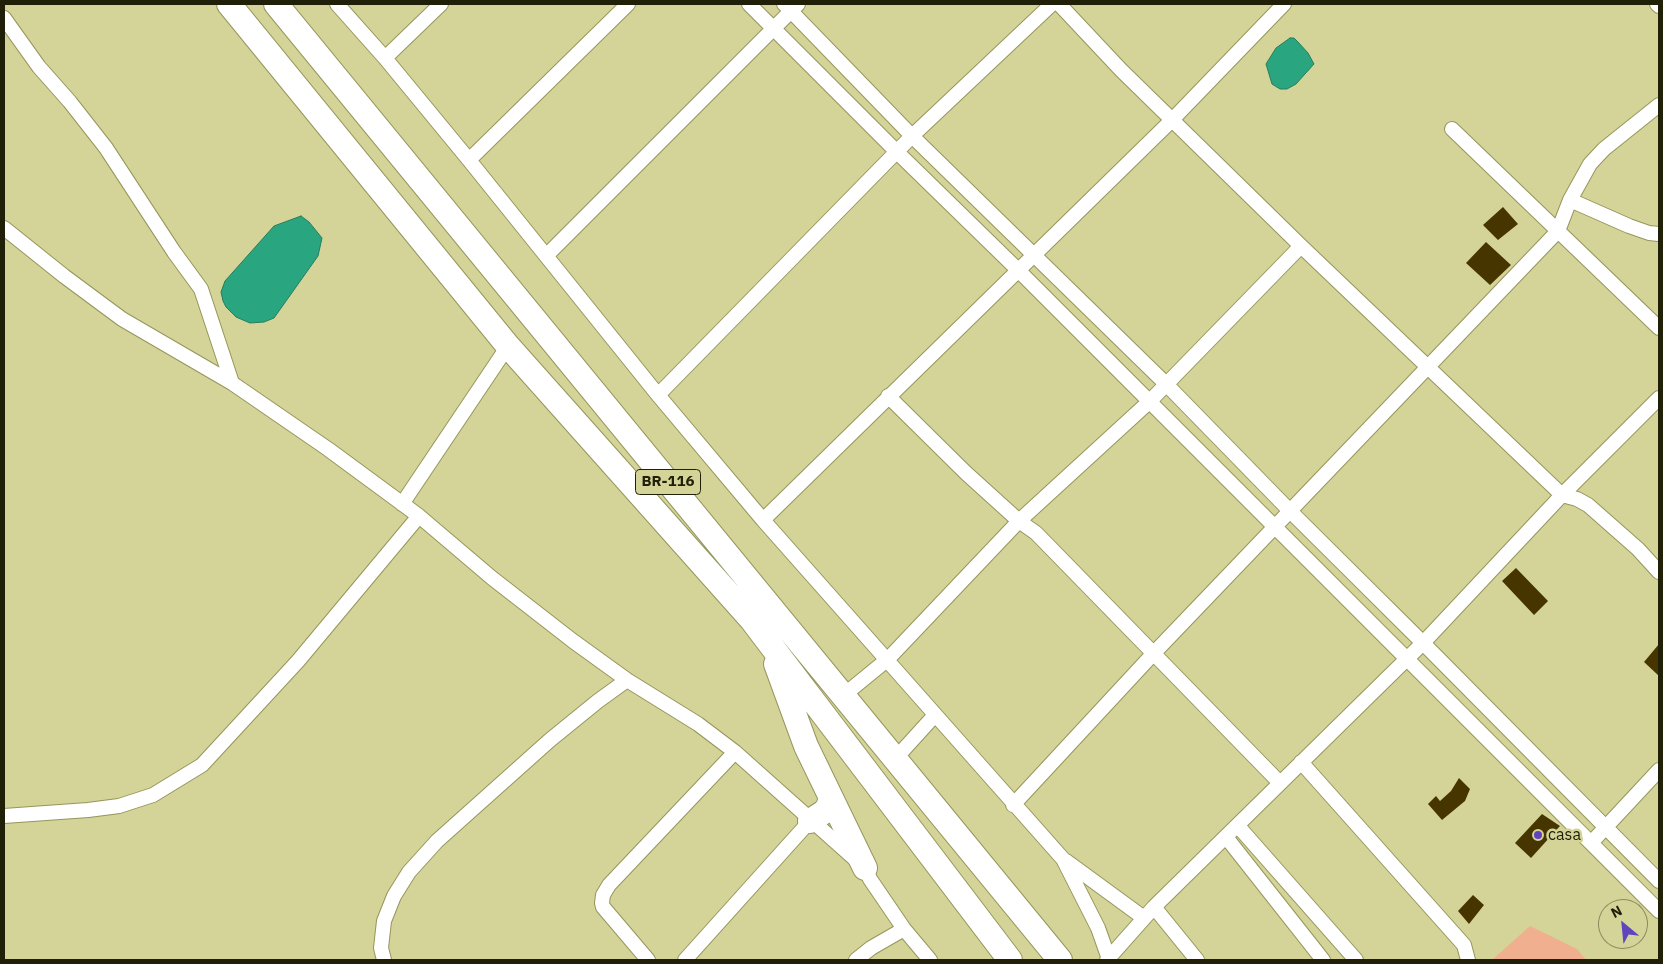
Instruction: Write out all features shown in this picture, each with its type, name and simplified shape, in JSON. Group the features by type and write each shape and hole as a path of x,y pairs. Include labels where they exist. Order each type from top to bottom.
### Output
{"highway":[{"path":"229,4 508,346 745,611 1010,960"},
{"name":"BR-116","path":"276,4 436,202 844,695 1060,960"},
{"path":"768,641 806,746 865,868"},
{"path":"810,820 824,812 831,798"}],"street":[{"path":"337,4 385,58 547,255 658,396 762,520 888,659 935,715 1063,859 1144,918"},
{"path":"385,58 441,4"},
{"path":"469,160 628,4"},
{"path":"749,4 1150,401 1659,912"},
{"path":"658,396 912,136 1052,4"},
{"path":"1059,4 1121,70 1301,246 1562,495 1577,499 1588,505 1638,550 1659,572"},
{"path":"762,520 1172,120 1284,4"},
{"path":"547,255 774,28 791,6 912,136 1166,384 1659,881"},
{"path":"4,18 39,67 77,109 106,148 200,289 232,383"},
{"path":"1014,805 1275,526 1558,231 1570,200 1590,164 1604,149 1659,105"},
{"path":"1452,129 1659,328"},
{"path":"1570,200 1629,226 1649,233 1659,234"},
{"path":"4,228 122,319 232,383 328,449 419,516 492,578 627,680 698,724 735,752 865,868 904,930 930,960"},
{"path":"844,695 888,659 1019,521 1150,401 1301,246"},
{"path":"402,504 508,346"},
{"path":"888,396 966,473 1019,521 1036,533 1280,783"},
{"path":"1108,960 1154,907 1423,643 1562,495 1659,398"},
{"path":"4,816 119,806 153,795 202,765 298,661 419,516"},
{"path":"384,960 382,948 384,921 394,896 409,872 437,841 515,772 598,701 627,680"},
{"path":"895,759 935,715"},
{"path":"1501,754 1516,736"},
{"path":"648,960 603,907 603,895 609,885 735,752"},
{"path":"1301,762 1464,945 1468,960"},
{"path":"1591,844 1659,770"},
{"path":"685,960 810,820"},
{"path":"1238,826 1356,960"},
{"path":"1226,837 1324,960"},
{"path":"1063,859 1098,928 1108,960"},
{"path":"1154,907 1197,960"},
{"path":"856,960 871,948 904,930"}],"shaded area":[{"path":"1290,38 1294,38 1298,42 1308,53 1314,64 1296,84 1287,89 1280,89 1272,84 1266,64 1276,48"},
{"path":"301,216 309,222 322,238 318,256 274,318 264,322 250,323 236,317 223,301 221,292 225,281 274,226"},
{"path":"1530,926 1577,949 1586,960 1492,960"}],"building":[{"path":"1503,207 1518,224 1498,240 1483,225"},
{"path":"1486,242 1511,265 1490,285 1466,263"},
{"path":"1516,568 1548,601 1534,615 1502,581"},
{"path":"1659,644 1659,676 1644,662"},
{"path":"1459,778 1470,789 1465,801 1442,820 1428,804 1436,796 1440,801 1451,791"},
{"name":"casa","path":"1542,814 1560,826 1531,858 1515,843"},
{"path":"1473,895 1484,905 1469,924 1458,911"}],"place":[{"name":"casa","path":"1538,835"}]}
